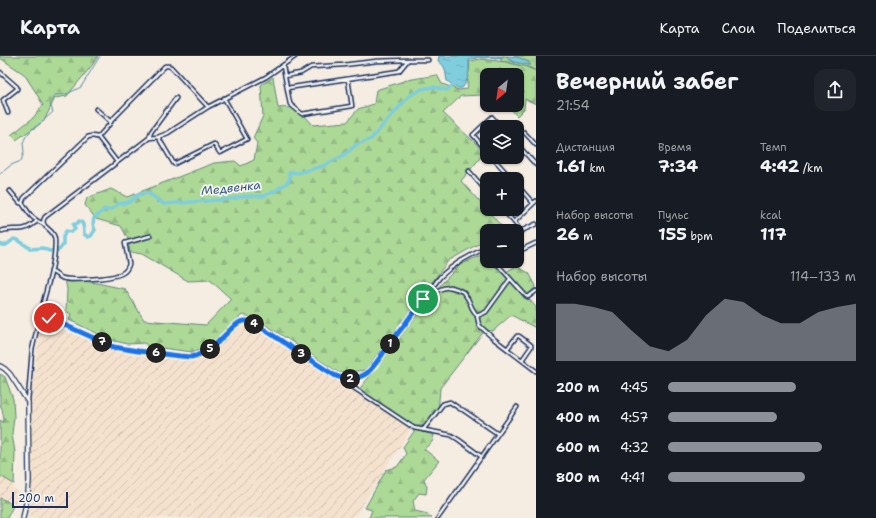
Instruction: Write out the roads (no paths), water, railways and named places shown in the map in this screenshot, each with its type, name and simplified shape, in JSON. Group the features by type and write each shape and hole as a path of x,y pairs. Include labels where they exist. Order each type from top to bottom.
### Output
{"main road":[{"path":"0,366 10,374 28,402 29,481 23,518"}],"street":[{"path":"28,402 32,350 41,317 55,247 54,236 44,224 43,220 45,217 149,138 158,137 168,133 208,107 266,77 296,56"},
{"path":"287,88 399,72 408,60"},
{"path":"285,76 301,73 310,67 377,61 428,60"},
{"path":"98,137 110,122 165,66 169,66 208,107"},
{"path":"282,66 290,104 302,114 352,106 348,79"},
{"path":"0,72 17,87 17,89 3,100 8,113"},
{"path":"149,138 151,132 176,98"},
{"path":"158,137 174,164 214,144 220,153 247,139 224,98"},
{"path":"96,109 110,122"},
{"path":"480,128 473,135 480,143"},
{"path":"524,132 536,144"},
{"path":"22,203 24,198 88,137 98,137 117,162"},
{"path":"524,152 536,165"},
{"path":"498,164 506,172"},
{"path":"469,171 480,184"},
{"path":"10,191 20,203 22,203 36,222 44,224"},
{"path":"508,216 514,222 535,202 524,192"},
{"path":"2,231 5,229 22,230 36,222"},
{"path":"524,230 536,224"},
{"path":"51,271 62,278 87,280 119,275 124,273 129,264 125,243 150,236"},
{"path":"524,249 536,243"},
{"path":"41,317 46,316 114,347 192,357 210,349 240,322 251,321 334,375 344,379 355,378 367,373 440,277 452,266 480,250"},
{"path":"500,268 526,296 528,297 536,291"},
{"path":"477,316 486,312 510,279"},
{"path":"430,289 438,291 444,288 450,288 463,292 468,298 477,316 479,325 506,349 536,371"},
{"path":"506,349 517,336 519,336 531,347 522,360"},
{"path":"344,379 348,384 414,428 451,435 482,457"},
{"path":"424,430 443,404 450,402 498,434"},
{"path":"439,518 517,407"}],"water":[{"path":"439,56 504,56 495,58 479,57 469,60 469,73 466,81 462,88 458,88 447,81 446,72 441,63 438,61"},
{"path":"507,56 520,58 531,65 514,62 508,59"}],"waterway":[{"path":"0,174 11,165 21,161 24,152 23,143 25,138 32,129 53,112 50,104 54,95 67,94 81,87 100,56"},
{"name":"Медвенка","path":"0,244 6,245 14,239 31,249 43,248 49,251 59,250 63,245 63,237 66,231 71,232 75,229 74,224 77,224 79,221 81,222 84,234 88,237 91,236 95,230 93,224 94,218 104,210 112,209 118,204 129,202 138,195 148,193 164,204 231,199 245,196 264,196 275,191 288,182 290,178 289,173 298,173 323,166 344,155 356,145 371,139 409,96 422,89 433,87 447,90 455,81"}]}
